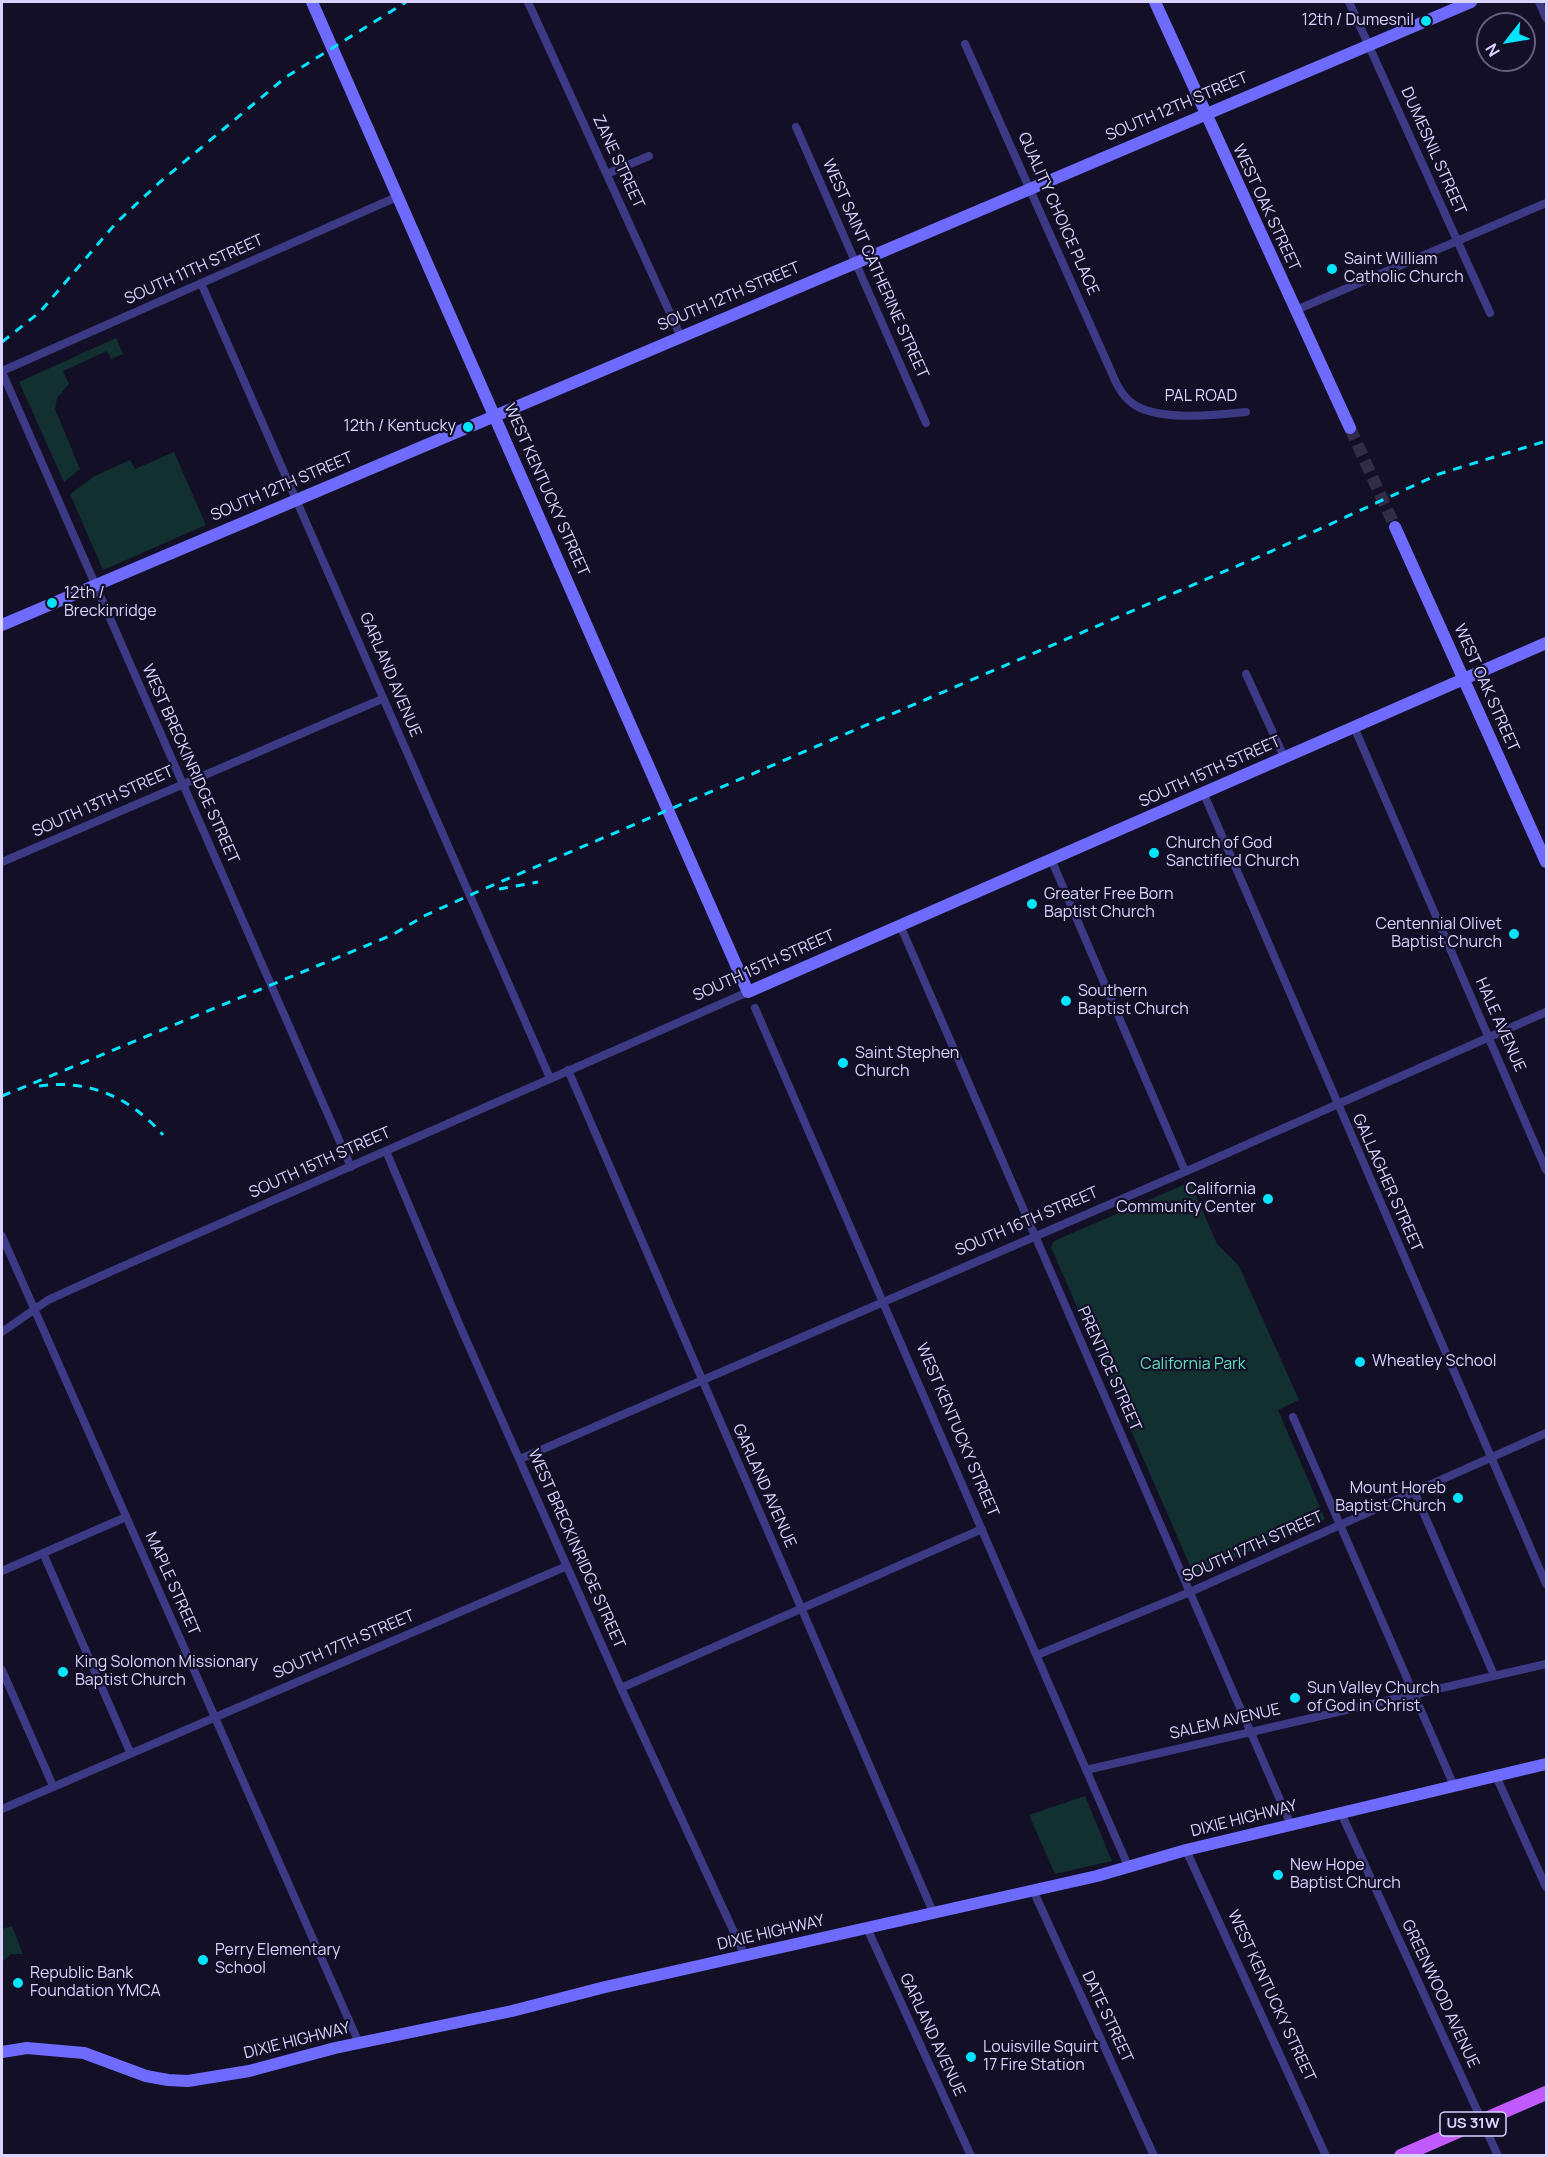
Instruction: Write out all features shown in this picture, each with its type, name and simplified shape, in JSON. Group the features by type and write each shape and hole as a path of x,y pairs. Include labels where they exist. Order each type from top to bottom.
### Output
{"main road":[{"name":"US 31W","path":"1401,2156 1546,2093"}],"street":[{"name":"WEST KENTUCKY STREET","path":"312,2 748,992"},
{"name":"ZANE STREET","path":"528,2 680,335"},
{"name":"WEST OAK STREET","path":"1155,2 1350,428"},
{"name":"DUMESNIL STREET","path":"1349,2 1490,313"},
{"name":"SOUTH 12TH STREET","path":"2,625 1205,112 1471,2"},
{"path":"1539,2 1546,18"},
{"name":"QUALITY CHOICE PLACE","path":"965,44 1110,369 1125,396"},
{"name":"WEST SAINT CATHERINE STREET","path":"796,127 926,423"},
{"path":"607,174 650,156"},
{"name":"SOUTH 11TH STREET","path":"2,371 399,196"},
{"path":"1296,310 1546,203"},
{"name":"GARLAND AVENUE","path":"201,283 550,1078"},
{"name":"WEST BRECKINRIDGE STREET","path":"2,371 351,1167"},
{"name":"PAL ROAD","path":"1125,396 1134,405 1146,410 1171,414 1246,412"},
{"name":"WEST OAK STREET","path":"1395,527 1546,862"},
{"name":"SOUTH 15TH STREET","path":"2,1332 48,1300 112,1271 1546,643"},
{"path":"1246,674 1284,757"},
{"name":"SOUTH 13TH STREET","path":"2,862 382,699"},
{"name":"HALE AVENUE","path":"1354,726 1546,1170"},
{"name":"GALLAGHER STREET","path":"1203,792 1546,1584"},
{"path":"1051,859 1185,1171"},
{"name":"PRENTICE STREET","path":"900,925 1291,1824"},
{"name":"WEST KENTUCKY STREET","path":"755,1008 1128,1866"},
{"name":"SOUTH 16TH STREET","path":"520,1459 1337,1105 1488,1035 1546,1012"},
{"name":"GARLAND AVENUE","path":"568,1070 933,1912"},
{"name":"WEST BRECKINRIDGE STREET","path":"386,1151 621,1688 745,1956"},
{"name":"MAPLE STREET","path":"2,1236 359,2043"},
{"path":"1293,1417 1454,1786"},
{"name":"SOUTH 17TH STREET","path":"1037,1655 1190,1592 1546,1433"},
{"path":"1414,1491 1494,1675"},
{"path":"2,1571 126,1517"},
{"path":"621,1688 982,1529"},
{"path":"43,1553 130,1752"},
{"name":"SOUTH 17TH STREET","path":"2,1809 567,1566"},
{"name":"SALEM AVENUE","path":"1086,1770 1546,1664"},
{"path":"2,1670 53,1786"},
{"name":"DIXIE HIGHWAY","path":"2,2052 37,2048 84,2053 146,2076 188,2080 249,2071 359,2043 512,2011 1033,1890 1291,1824 1546,1764"},
{"path":"1496,1776 1546,1887"},
{"name":"GREENWOOD AVENUE","path":"1341,1813 1498,2156"},
{"name":"WEST KENTUCKY STREET","path":"1186,1850 1326,2156"},
{"name":"DATE STREET","path":"1033,1890 1154,2156"},
{"name":"GARLAND AVENUE","path":"867,1928 971,2156"}],"green space":[{"path":"116,338 123,354 111,359 107,351 63,371 69,384 57,398 55,409 80,469 64,482 19,382"},
{"path":"174,452 206,525 103,570 70,494 95,476 130,460 135,469"},
{"name":"California Park","path":"1190,1182 1217,1244 1239,1266 1299,1400 1278,1410 1325,1519 1194,1575 1051,1247 1054,1241"},
{"path":"1085,1796 1112,1861 1055,1874 1029,1815"},
{"path":"12,1926 23,1954 11,1954 2,1962 2,1929"}],"tunnel":[{"path":"1350,428 1395,527"}],"railway":[{"path":"2,342 40,312 116,223 160,182 286,77 406,2"},
{"path":"2,1096 392,935 426,915 477,892 1272,551 1439,474 1546,441"},
{"path":"499,889 538,882"},
{"path":"39,1086 75,1085 92,1088 137,1110 163,1135"}],"place":[{"name":"12th / Dumesnil","path":"1426,21"},
{"name":"Saint William Catholic Church","path":"1332,269"},
{"name":"12th / Kentucky","path":"468,427"},
{"name":"12th / Breckinridge","path":"52,603"},
{"name":"Church of God Sanctified Church","path":"1154,853"},
{"name":"Greater Free Born Baptist Church","path":"1032,904"},
{"name":"Centennial Olivet Baptist Church","path":"1514,934"},
{"name":"Southern Baptist Church","path":"1066,1001"},
{"name":"Saint Stephen Church","path":"843,1063"},
{"name":"California Community Center","path":"1268,1199"},
{"name":"Wheatley School","path":"1360,1362"},
{"name":"Mount Horeb Baptist Church","path":"1458,1498"},
{"name":"King Solomon Missionary Baptist Church","path":"63,1672"},
{"name":"Sun Valley Church of God in Christ","path":"1295,1698"},
{"name":"New Hope Baptist Church","path":"1278,1875"},
{"name":"Perry Elementary School","path":"203,1960"},
{"name":"Republic Bank Foundation YMCA","path":"18,1983"},
{"name":"Louisville Squirt 17 Fire Station","path":"971,2057"}]}
